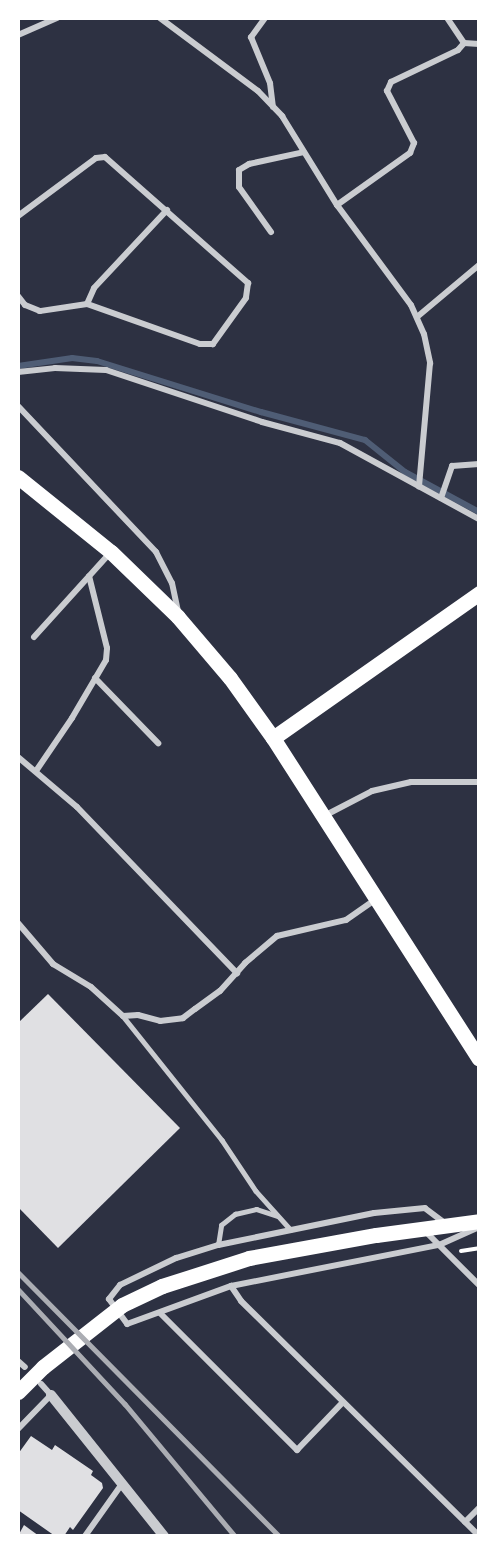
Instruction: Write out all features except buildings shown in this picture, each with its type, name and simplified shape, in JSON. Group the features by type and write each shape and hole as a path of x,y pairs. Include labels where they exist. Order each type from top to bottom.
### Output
{"main road":[{"path":"18,478 111,552 178,617 230,678 273,738 479,1059"},
{"path":"273,738 479,593"},
{"path":"18,1392 76,1339 122,1305 146,1293 215,1267 249,1258 376,1235 479,1221"}],"street":[{"path":"18,35 57,18"},
{"path":"160,18 258,91 282,116 336,205 396,283 417,317 424,334 430,363 419,487"},
{"path":"265,18 251,37 270,83 273,107"},
{"path":"447,18 464,43"},
{"path":"464,43 479,44"},
{"path":"336,205 410,153 414,143 388,97 387,91 391,82 458,50 464,43"},
{"path":"271,232 239,187 239,170 249,164 304,152"},
{"path":"18,216 96,158 105,157 248,283 246,298 213,344 200,344 87,304 40,311 25,305 18,296"},
{"path":"87,304 94,288 167,210"},
{"path":"417,317 479,265"},
{"path":"18,372 56,368 106,370 262,422 340,442 479,519"},
{"path":"18,406 156,552 172,583 180,611 178,617"},
{"path":"441,498 452,466 479,464"},
{"path":"34,637 111,552"},
{"path":"36,771 106,660 107,648 89,576"},
{"path":"95,678 158,743"},
{"path":"18,757 77,807 237,973"},
{"path":"324,817 372,791 411,782 479,782"},
{"path":"18,923 53,964 91,987 123,1017 138,1015 160,1021 183,1018 220,991 277,936 346,920 376,900"},
{"path":"449,1226 425,1208 374,1213 218,1245 176,1258 128,1281 120,1285 110,1299 127,1324 231,1286 439,1245 479,1227"},
{"path":"423,1229 479,1285"},
{"path":"231,1286 242,1301 478,1536"},
{"path":"160,1313 297,1450 343,1402"},
{"path":"18,1361 26,1367"},
{"path":"41,1384 164,1536"},
{"path":"18,1429 51,1395"},
{"path":"85,1536 122,1484"},
{"path":"465,1522 479,1508"}],"lane":[{"path":"123,1017 222,1140 256,1191 291,1230"},
{"path":"218,1245 221,1225 235,1214 256,1209 278,1216"}],"path":[{"path":"460,1251 479,1248"}],"waterway":[{"path":"18,366 72,358 97,361 261,412 365,440 405,472 479,512"}],"railway":[{"path":"18,1272 279,1536"},
{"path":"18,1289 125,1404 235,1536"}]}
